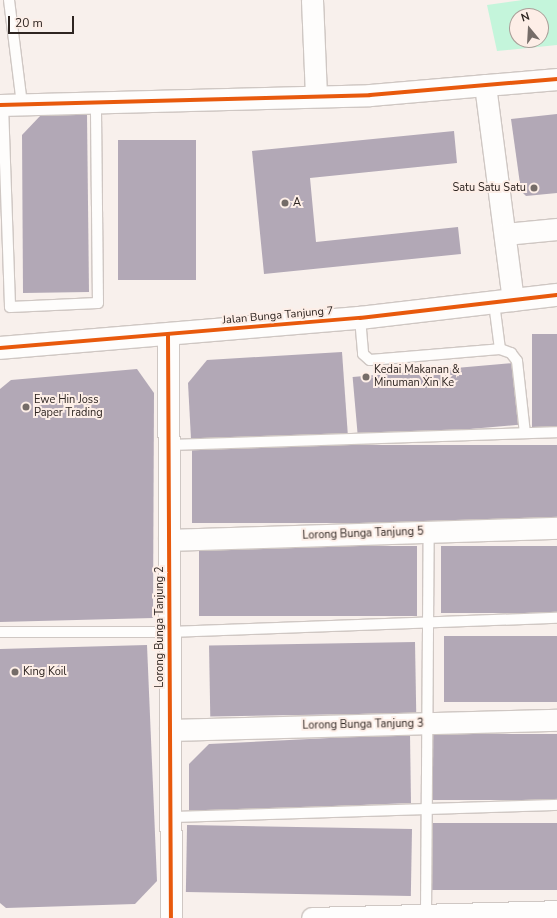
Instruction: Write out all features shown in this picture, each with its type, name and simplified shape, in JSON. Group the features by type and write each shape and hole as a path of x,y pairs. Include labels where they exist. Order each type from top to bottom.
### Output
{"street":[{"path":"312,0 316,96"},
{"path":"9,105 316,96 557,79"},
{"path":"485,85 505,234 504,301"},
{"path":"505,234 557,229"},
{"name":"Jalan Bunga Tanjung 7","path":"0,348 360,318 557,295"},
{"name":"Lorong Bunga Tanjung 2","path":"168,335 171,918"},
{"name":"Lorong Bunga Tanjung 5","path":"169,540 557,528"},
{"name":"Lorong Bunga Tanjung 3","path":"170,730 557,720"},
{"path":"312,918 557,911"}],"lane":[{"path":"9,0 10,307 98,303 96,103"},
{"path":"500,349 504,301"},
{"path":"360,318 363,354 370,360 500,349 511,353 517,361 525,433"},
{"path":"168,445 557,432"},
{"path":"426,915 429,532"},
{"path":"0,632 169,632 557,618"},
{"path":"171,817 557,805"}],"green space":[{"path":"523,0 557,0 557,45 549,46 549,8 509,8 509,48 527,48 497,51 487,5"}],"building":[{"path":"87,114 89,292 23,293 22,135 41,115"},
{"path":"557,114 557,193 526,196 521,191 511,119"},
{"name":"A","path":"454,131 457,163 310,178 316,242 458,227 461,254 264,274 252,151"},
{"path":"118,140 196,140 196,280 118,280"},
{"path":"532,334 557,334 557,429 532,429"},
{"path":"342,352 348,437 191,439 188,383 207,360"},
{"path":"513,363 518,425 358,439 353,377"},
{"path":"137,369 154,393 153,618 0,622 0,389 11,380"},
{"path":"192,445 557,445 557,523 192,523"},
{"path":"199,546 417,546 417,616 199,616"},
{"path":"441,546 557,546 557,613 441,613"},
{"path":"444,636 557,636 557,702 444,702"},
{"path":"415,642 416,713 210,717 209,646"},
{"path":"147,645 157,881 135,904 6,908 0,903 0,649"},
{"path":"410,734 411,803 189,812 189,764 209,744"},
{"path":"433,734 557,734 557,800 433,800"},
{"path":"430,823 557,823 557,890 430,890"},
{"path":"187,825 412,829 411,896 186,892"}],"cycle path":[{"path":"0,105 370,95 557,79"},
{"path":"0,348 360,318 557,295"},
{"path":"168,335 171,918"}],"place":[{"name":"Satu Satu Satu","path":"534,188"},
{"name":"A","path":"285,203"},
{"name":"Kedai Makanan & Minuman Xin Ke","path":"366,377"},
{"name":"Ewe Hin Joss Paper Trading","path":"26,407"},
{"name":"King Koil","path":"15,672"}]}
